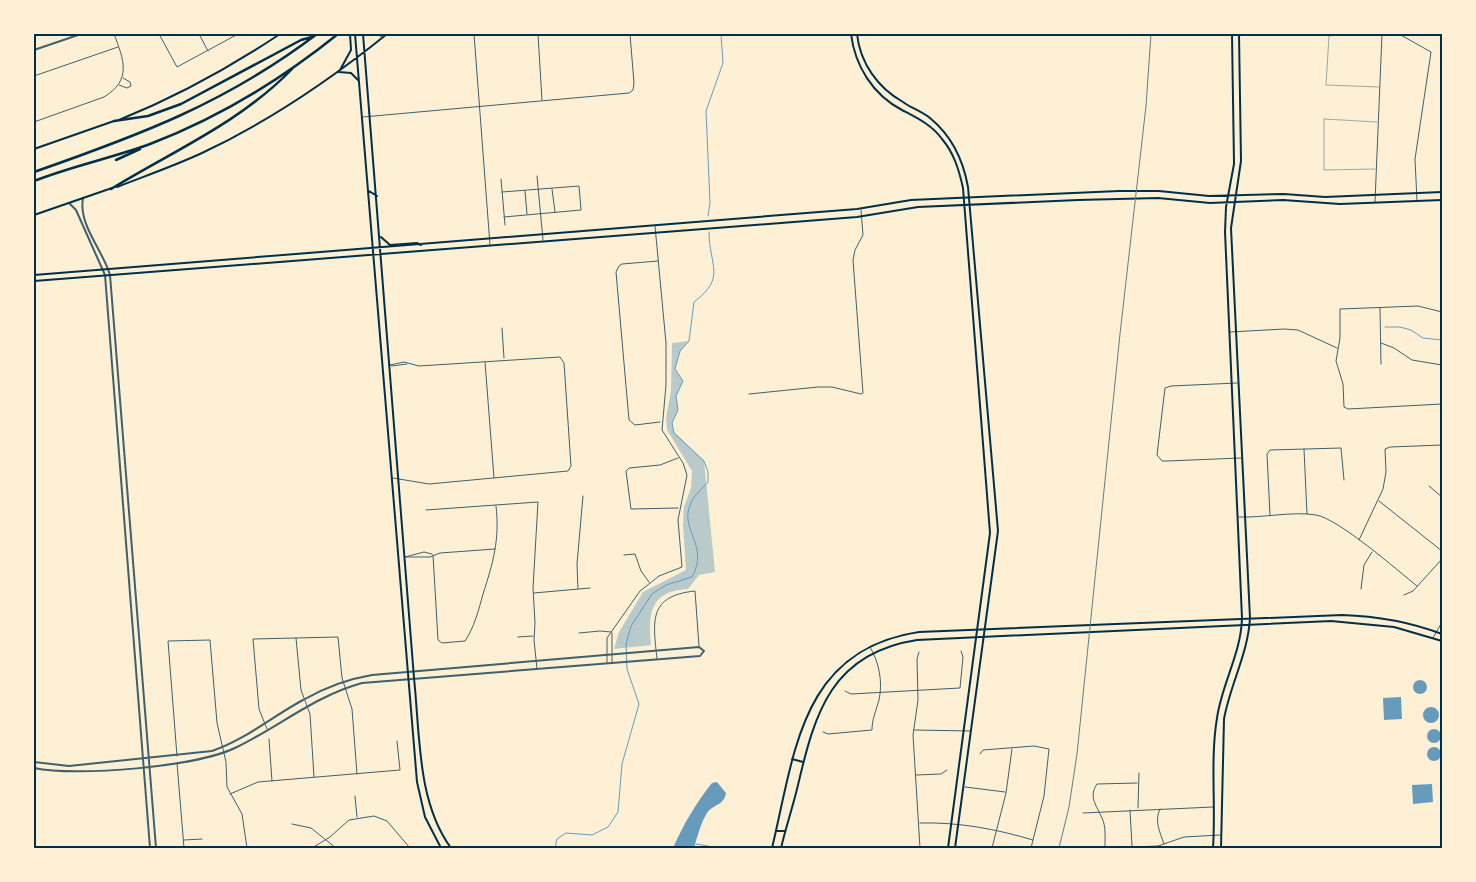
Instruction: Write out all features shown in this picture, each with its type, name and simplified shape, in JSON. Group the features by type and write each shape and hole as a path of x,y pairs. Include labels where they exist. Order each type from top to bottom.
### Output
{"highway":[{"path":"34,172 145,132 206,105 262,72 317,34"},
{"path":"116,160 229,108 297,65 338,34"},
{"path":"114,121 148,116 182,104 301,40 313,37"},
{"path":"111,189 227,123 274,88 297,65"},
{"path":"34,181 149,144"}],"main road":[{"path":"34,149 160,103 207,79 280,34"},
{"path":"339,72 351,50 350,34"},
{"path":"355,34 370,191 419,794 425,817 441,848"},
{"path":"363,34 414,678 426,792 436,821 451,848"},
{"path":"372,34 384,36"},
{"path":"34,215 111,189 216,146 286,106 339,72 387,34"},
{"path":"851,34 855,56 869,81 882,97 924,122 942,138 956,164 964,204 990,520 986,570 948,848"},
{"path":"857,34 861,53 874,77 892,96 928,116 946,134 963,163 970,204 997,519 993,571 955,848"},
{"path":"1213,848 1215,736 1219,707 1236,655 1242,625 1225,223 1234,164 1232,34"},
{"path":"1221,848 1222,736 1225,711 1243,657 1250,618 1231,220 1241,161 1239,34"},
{"path":"339,72 351,73 359,83"},
{"path":"869,81 874,77"},
{"path":"1233,79 1240,79"},
{"path":"1234,130 1240,130"},
{"path":"942,138 946,134"},
{"path":"368,169 371,175 375,176"},
{"path":"370,191 377,196"},
{"path":"34,274 591,232 861,209 911,200 1165,191 1199,196 1284,194 1325,197 1442,192"},
{"path":"1164,198 1165,191"},
{"path":"1283,200 1284,194"},
{"path":"1026,195 1027,202"},
{"path":"34,280 437,251 862,216 898,208 964,204 1164,198 1227,203 1283,200 1327,203 1442,200"},
{"path":"812,213 812,220"},
{"path":"736,219 736,226"},
{"path":"591,232 592,238"},
{"path":"380,233 382,238 390,245 417,243 420,245"},
{"path":"436,244 437,251"},
{"path":"327,252 327,259"},
{"path":"246,264 248,258"},
{"path":"969,274 976,273"},
{"path":"1227,276 1233,276"},
{"path":"972,318 980,317"},
{"path":"384,365 390,365"},
{"path":"980,415 988,414"},
{"path":"985,468 992,468"},
{"path":"990,520 997,519"},
{"path":"399,557 405,557"},
{"path":"1240,562 1247,562"},
{"path":"986,570 993,571"},
{"path":"1298,616 1298,623"},
{"path":"1331,622 1332,616"},
{"path":"772,848 792,759 806,717 822,687 844,665 870,647 910,634 1144,622 1332,616 1375,617 1442,634"},
{"path":"1184,621 1185,629"},
{"path":"1144,622 1144,630"},
{"path":"781,848 815,720 829,692 846,673 874,654 911,641 1331,622 1394,627 1442,641"},
{"path":"1040,627 1040,636"},
{"path":"910,634 911,641"},
{"path":"971,682 977,683"},
{"path":"1226,683 1232,686"},
{"path":"1215,736 1222,736"},
{"path":"792,759 803,762"},
{"path":"776,831 785,831"},
{"path":"776,831 784,835"}],"street":[{"path":"65,34 67,38"},
{"path":"34,50 81,34"},
{"path":"34,122 113,92 122,77 123,62 114,34"},
{"path":"158,34 177,67 208,52 238,34"},
{"path":"199,34 208,52"},
{"path":"474,34 490,246"},
{"path":"538,34 542,102"},
{"path":"363,117 624,94 633,90 630,34"},
{"path":"1375,202 1382,34"},
{"path":"1399,34 1431,52 1415,159 1417,201"},
{"path":"34,76 119,46"},
{"path":"118,84 126,88 131,86 130,81 122,77"},
{"path":"537,176 544,242"},
{"path":"500,179 505,226"},
{"path":"502,192 579,186 581,210 504,217"},
{"path":"552,188 555,212"},
{"path":"524,190 527,214"},
{"path":"82,198 82,211 110,275 156,848"},
{"path":"69,203 76,210 105,275 150,848"},
{"path":"749,394 818,387 832,387 863,393 853,260 855,250 863,235 861,209"},
{"path":"607,663 607,641 640,591 649,582 682,567 679,508 688,480 686,470 679,457 663,435 661,422 667,359 655,226"},
{"path":"87,233 90,230"},
{"path":"659,260 619,266 616,272 629,420 635,425 661,422"},
{"path":"1442,312 1418,306 1344,309 1340,312 1340,338 1336,361 1343,384 1344,407 1348,409 1442,404"},
{"path":"1380,307 1381,364"},
{"path":"502,328 504,359"},
{"path":"1230,332 1298,330 1337,348"},
{"path":"1381,344 1394,348 1412,360 1442,365"},
{"path":"390,365 408,364 419,366 558,356 564,363 571,466 568,471 429,484 399,477 392,478"},
{"path":"485,361 494,478"},
{"path":"1238,384 1170,386 1165,388 1157,451 1158,458 1167,461 1242,458"},
{"path":"1359,541 1378,501 1385,481 1386,449 1390,447 1442,445"},
{"path":"1270,516 1268,452 1341,448 1344,480"},
{"path":"1304,449 1307,515"},
{"path":"679,457 660,466 627,468 631,509 679,508"},
{"path":"1429,486 1442,497"},
{"path":"578,589 577,564 583,496"},
{"path":"1378,501 1442,551"},
{"path":"426,510 538,502 534,594 534,636 537,669"},
{"path":"432,555 439,642 465,641 491,576 496,549 496,505"},
{"path":"1238,517 1307,515 1324,518 1359,541 1417,586"},
{"path":"125,528 130,528"},
{"path":"405,557 430,557 432,555 496,549"},
{"path":"405,557 424,552 430,552 432,555"},
{"path":"1361,589 1364,565 1373,552"},
{"path":"624,555 636,554 641,571 649,582"},
{"path":"1404,595 1413,591 1442,559"},
{"path":"534,594 590,588"},
{"path":"657,659 654,621 659,607 675,594 694,591 699,647"},
{"path":"131,601 136,600"},
{"path":"1433,638 1442,622"},
{"path":"579,633 605,630 612,633"},
{"path":"612,633 612,663"},
{"path":"518,637 534,636"},
{"path":"267,729 259,709 253,640 338,637 343,682 352,709 357,774"},
{"path":"296,638 301,690 311,723 314,778"},
{"path":"177,756 168,641 210,640 217,723 230,794 242,814 247,848"},
{"path":"607,641 612,642"},
{"path":"34,762 62,766 177,756 222,748 304,699 343,682 372,675 699,647 704,651 700,656 362,683 345,688 307,705 224,753 208,758 144,766 63,772 34,768"},
{"path":"823,732 828,734 872,730 872,720 880,693 879,668 870,647"},
{"path":"845,692 851,694 880,693 960,688 963,657 961,651"},
{"path":"919,652 917,659 918,691 914,730 920,848"},
{"path":"137,685 143,684"},
{"path":"914,730 971,731"},
{"path":"269,739 272,781"},
{"path":"230,794 249,784 397,771 400,770 398,741"},
{"path":"980,754 983,750 1034,746 1049,749 1044,796 1031,848"},
{"path":"992,848 1006,792 1012,748"},
{"path":"177,762 184,848"},
{"path":"62,766 63,772"},
{"path":"916,775 941,774 947,770"},
{"path":"1138,809 1137,783 1139,773"},
{"path":"1106,848 1103,819 1093,800 1094,790 1097,784 1137,783"},
{"path":"964,786 1006,792"},
{"path":"356,796 357,817"},
{"path":"1083,813 1214,807"},
{"path":"1160,809 1157,815 1158,827 1164,844"},
{"path":"1130,810 1132,847"},
{"path":"312,848 326,840 344,823 357,817 374,816 383,819 410,848"},
{"path":"919,823 952,823 998,830 1033,840"},
{"path":"292,824 311,828 336,848"},
{"path":"1102,848 1164,844 1184,837 1221,835"},
{"path":"183,840 202,839"}],"lane":[{"path":"1353,34 1332,35 1329,37 1326,85 1379,87"},
{"path":"1375,170 1326,171 1323,168 1324,119 1377,122"}],"shaded area":[{"path":"689,341 680,351 675,369 683,381 676,396 678,410 672,423 674,432 704,461 715,572 699,575 688,589 666,594 659,599 651,614 651,645 614,649 619,632 643,592 686,570 683,524 684,507 691,488 692,471 667,430 666,418 671,391 672,343"}],"water":[{"path":"1420,680 1425,682 1427,687 1425,692 1420,694 1415,692 1413,687 1415,682"},
{"path":"1401,697 1402,719 1384,720 1383,698"},
{"path":"1428,707 1434,707 1439,712 1437,721 1428,723 1423,718 1423,712"},
{"path":"1431,729 1437,729 1441,736 1437,743 1431,743 1427,739 1427,733"},
{"path":"1431,747 1437,747 1441,754 1437,761 1431,761 1427,757 1427,751"},
{"path":"717,782 726,793 725,797 721,803 707,813 694,848 673,848 695,806 712,783"},
{"path":"1432,784 1433,802 1413,804 1412,785"}],"waterway":[{"path":"708,216 710,203 706,111 723,63 721,34"},
{"path":"555,848 557,839 566,833 592,835 608,827 618,812 622,764 639,704 627,669 626,644 631,626 652,594 666,585 692,577 697,566 698,556 688,521 688,512 694,497 708,482 708,472 704,461 674,433 672,423 678,410 676,396 683,381 675,369 680,351 689,341 694,302 704,293 713,278 714,270 709,232"},
{"path":"1385,327 1400,327 1411,330 1423,338 1442,340"},
{"path":"696,844 719,848"}],"railway":[{"path":"1059,848 1069,807 1077,754 1120,334 1146,106 1151,34"}]}
